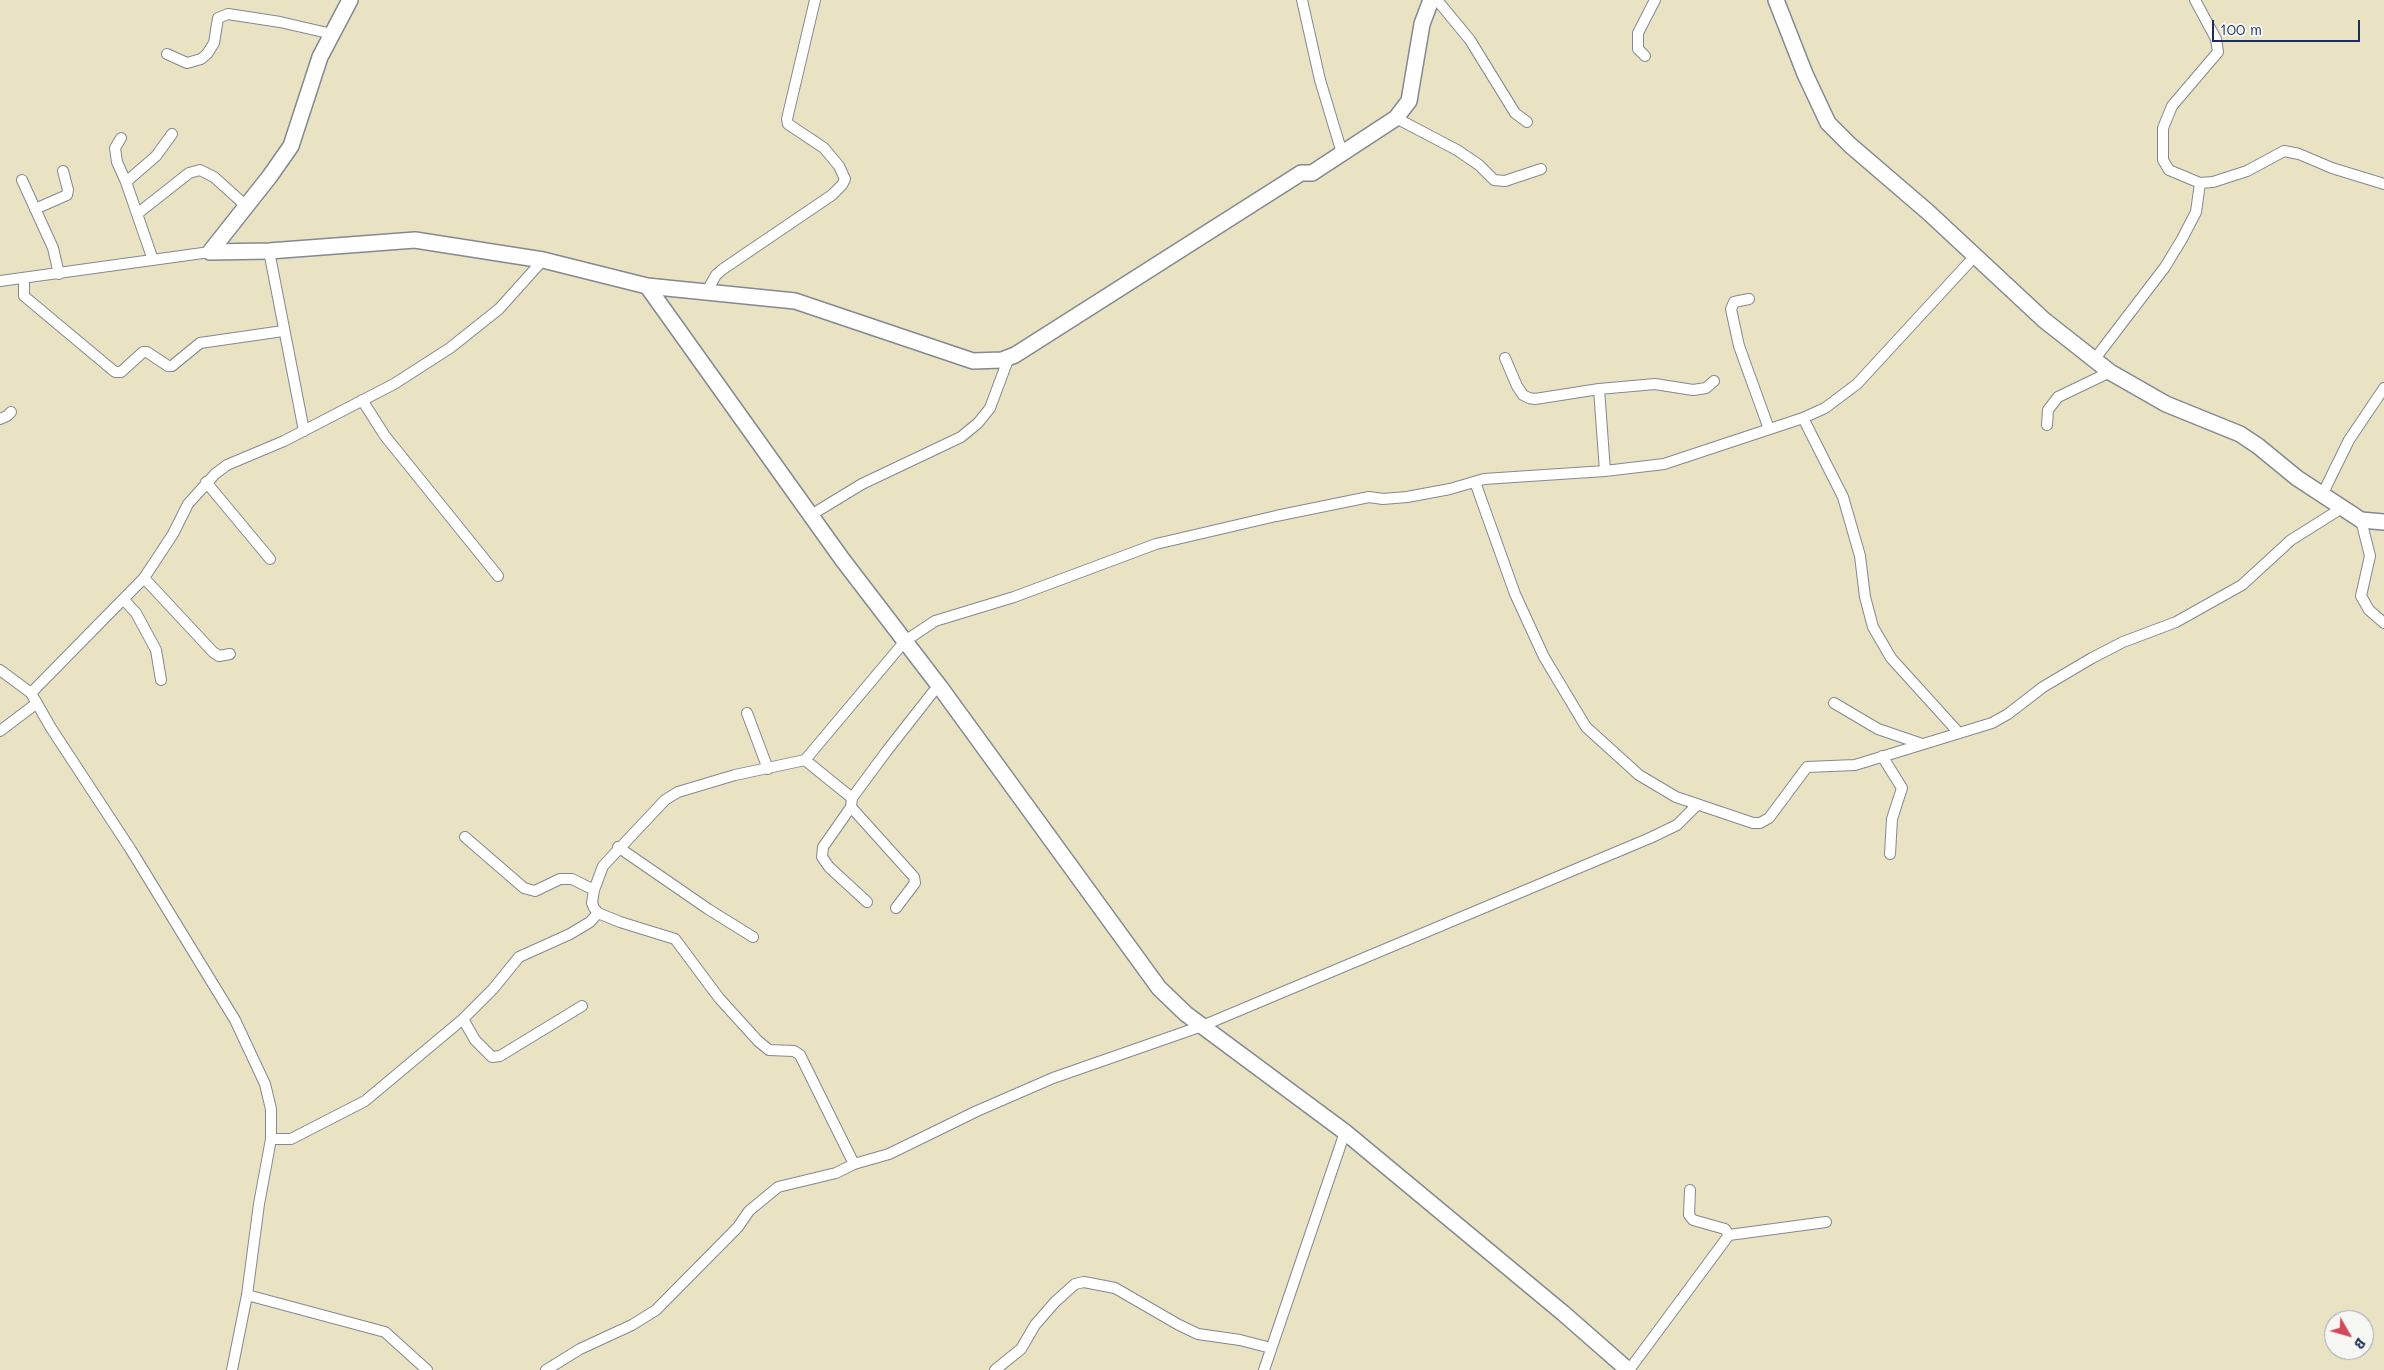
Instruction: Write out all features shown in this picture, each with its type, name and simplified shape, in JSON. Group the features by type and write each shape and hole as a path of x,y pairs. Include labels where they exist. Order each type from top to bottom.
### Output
{"street":[{"path":"210,252 245,205 270,176 291,146 320,57 350,0"},
{"path":"707,291 716,275 723,269 832,195 842,186 845,179 840,166 824,148 794,128 787,119 815,0"},
{"path":"1302,0 1320,80 1342,153"},
{"path":"0,281 210,252 269,251 415,240 543,260 647,286 795,301 973,361 988,362 1009,357 1301,174 1312,173 1396,118 1409,101 1422,24 1431,0"},
{"path":"1437,0 1470,40 1515,113 1527,122"},
{"path":"1645,56 1638,49 1638,32 1655,0"},
{"path":"1776,0 1805,74 1828,123 1850,145 1934,217 1974,258 2044,320 2110,372 2166,404 2240,434 2322,495 2361,520 2384,522"},
{"path":"2194,0 2216,39 2218,52 2172,106 2163,128 2162,147 2163,160 2169,170 2200,184 2225,179 2247,171 2284,151 2299,154 2332,168 2384,184"},
{"path":"167,54 187,63 201,59 207,54 214,42 218,18 228,14 280,22 332,34"},
{"path":"1396,118 1458,150 1479,165 1494,180 1506,181 1542,169"},
{"path":"126,182 156,156 172,134"},
{"path":"121,138 115,148 115,154 153,260"},
{"path":"137,214 189,173 200,170 214,177 245,205"},
{"path":"35,209 67,194 68,190 63,171"},
{"path":"22,180 53,248 59,274"},
{"path":"2094,360 2182,239 2196,212 2200,184"},
{"path":"269,251 283,331 304,431"},
{"path":"854,1164 800,1055 794,1051 769,1050 758,1041 719,998 675,939 598,913 592,903 594,890 603,866 618,847 665,800 678,792 735,775 805,760 905,640 935,622 1014,598 1156,544 1369,497 1383,499 1407,498 1484,479 1605,472 1664,464 1803,418 1825,408 1856,384 1974,258"},
{"path":"31,693 144,578 173,534 188,504 206,482 228,465 304,431 394,384 450,348 499,309 543,260"},
{"path":"24,278 24,296 115,372 121,372 142,352 147,352 168,366 172,366 200,343 283,331"},
{"path":"647,286 811,515 940,687 1159,988 1186,1014 1345,1132 1556,1306 1629,1370 1729,1235 1826,1222"},
{"path":"1749,299 1734,302 1731,308 1739,346 1769,429"},
{"path":"811,515 862,484 961,437 978,423 990,408 1009,357"},
{"path":"1505,358 1523,395 1534,399 1599,389 1655,384 1693,390 1706,388 1714,381"},
{"path":"2047,426 2048,410 2058,397 2110,372"},
{"path":"2322,495 2349,440 2384,388"},
{"path":"1599,389 1605,472"},
{"path":"362,400 385,436 498,576"},
{"path":"0,419 11,412"},
{"path":"1803,418 1843,497 1860,556 1865,596 1873,627 1892,658 1960,733"},
{"path":"206,482 270,558"},
{"path":"1475,482 1515,594 1544,657 1586,727 1640,775 1676,797 1753,823 1760,823 1769,818 1807,767 1855,765 1992,723 2008,714 2043,687 2092,658 2123,642 2176,622 2242,585 2291,540 2342,508"},
{"path":"2361,520 2370,556 2361,596 2369,610 2384,623"},
{"path":"144,578 213,652 219,656 230,654"},
{"path":"124,600 136,614 156,650 161,680"},
{"path":"0,670 31,693 235,1020 265,1084 271,1109 270,1140 247,1295 232,1370"},
{"path":"867,902 829,867 822,857 823,848 851,802 891,744 932,692 940,687"},
{"path":"0,731 37,703"},
{"path":"1834,703 1878,729 1923,745"},
{"path":"748,713 768,769"},
{"path":"1882,756 1902,788 1892,819 1890,854"},
{"path":"805,760 851,802 914,877 915,883 896,908"},
{"path":"546,1370 580,1349 632,1325 656,1310 705,1263 738,1227 749,1211 773,1189 836,1174 854,1164 889,1154 977,1111 1053,1078 1202,1026 1650,838 1677,825 1697,805"},
{"path":"464,837 524,888 535,891 543,889 560,879 572,879 594,890"},
{"path":"618,847 753,937"},
{"path":"270,1140 291,1139 365,1101 463,1019 493,989 519,957 570,934 590,922 598,913"},
{"path":"463,1019 475,1040 492,1057 500,1056 582,1006"},
{"path":"1264,1370 1345,1132"},
{"path":"1690,1190 1689,1216 1693,1220 1725,1228 1729,1235"},
{"path":"995,1370 1021,1349 1035,1325 1055,1302 1075,1284 1084,1282 1114,1288 1198,1334 1240,1340 1271,1348"},
{"path":"247,1295 385,1332 427,1370"}]}
